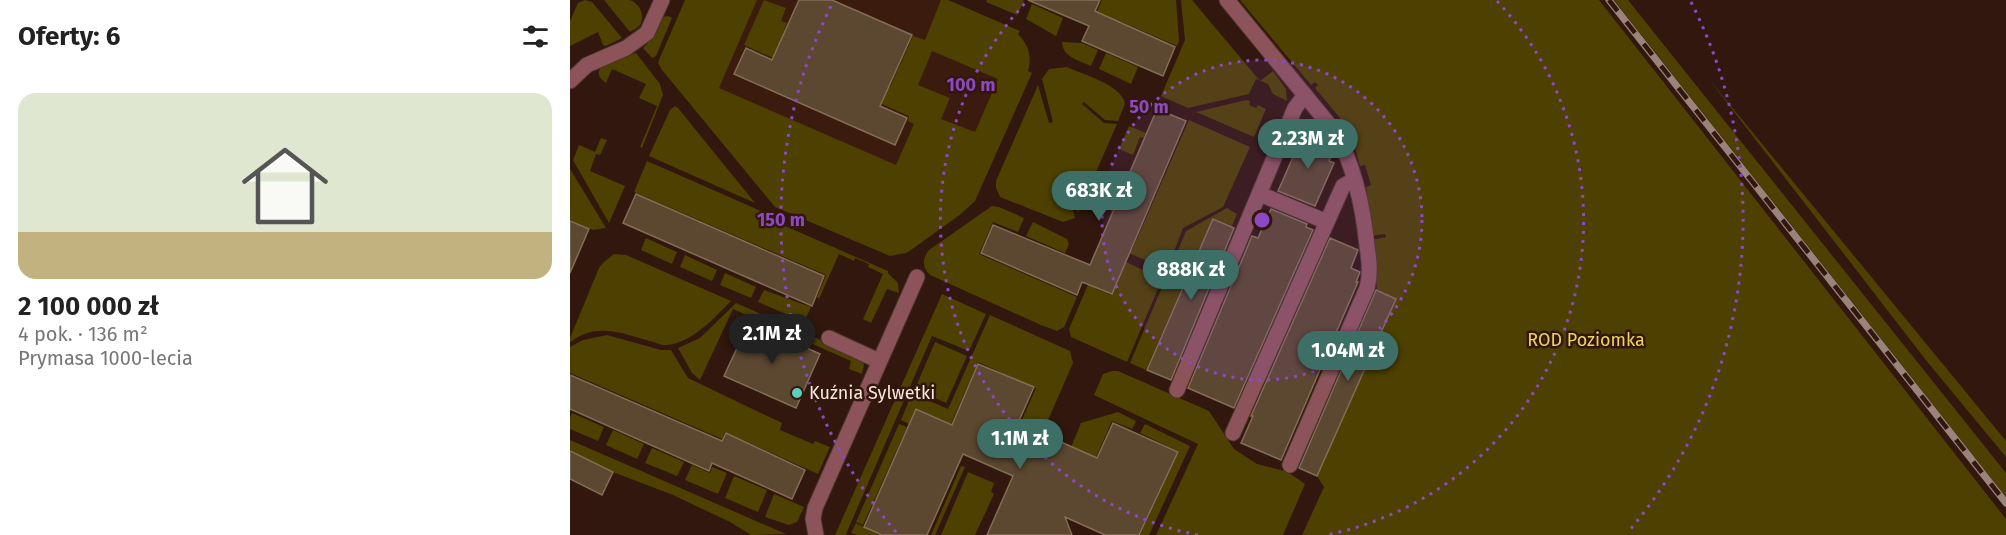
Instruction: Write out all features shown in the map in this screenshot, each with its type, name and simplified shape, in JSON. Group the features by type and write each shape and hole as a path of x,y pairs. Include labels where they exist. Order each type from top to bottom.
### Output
{"street":[{"path":"570,81 587,65 626,48 647,33 662,0"},
{"path":"1227,0 1336,133 1364,214 1369,279 1290,465"},
{"path":"1177,390 1295,108 1305,95"},
{"path":"1233,433 1343,186 1354,180"},
{"path":"1260,194 1327,222"},
{"path":"816,535 813,519 815,508 917,277"},
{"path":"829,338 879,361"}],"shaded area":[{"path":"712,0 948,0 1020,31 931,232 675,74"}],"green space":[{"path":"585,0 592,2 622,38 606,46 603,45 598,32 570,46 570,21 578,3"},
{"path":"604,0 629,0 635,3 641,12 640,25 630,32"},
{"path":"685,0 757,0 719,88 896,165 914,124 908,121 909,116 875,101 882,84 890,87 913,36 925,40 941,0 948,0 1020,31 1018,34 1029,51 1028,71 1032,73 975,201 961,214 911,250 890,256 775,207 662,70 658,63","holes":["932,51 998,79 975,132 941,119 950,98 918,85"]},
{"path":"764,0 786,8 781,21 787,23 783,33 790,36 780,61 744,45"},
{"path":"987,0 1024,1 1017,15 986,2"},
{"path":"1102,0 1176,0 1179,41 1177,46 1097,11"},
{"path":"1181,0 1192,0 1260,80 1256,79 1249,94 1188,108 1161,96 1185,40"},
{"name":"ROD Poziomka","path":"1240,0 1599,0 2006,519 2006,535 1302,535 1324,487 1317,476 1396,299 1377,290 1372,240 1386,237 1385,234 1371,236 1366,187 1371,185 1365,165 1360,166 1350,130 1315,88 1318,85 1315,82 1311,85"},
{"path":"1614,0 1628,0 2006,473 2006,497"},
{"path":"1032,4 1063,18 1056,36 1026,19"},
{"path":"663,17 672,18 656,56 652,58 643,48"},
{"path":"1062,42 1082,43 1098,50 1091,66 1068,55"},
{"path":"636,53 660,84 663,95 642,148 640,147 657,106 639,98 646,84 612,69 606,83 600,77 599,71 608,62"},
{"path":"1106,53 1138,67 1131,84 1099,69"},
{"path":"1067,67 1109,85 1122,96 1125,103 1118,121 1105,120 1084,102 1082,104 1104,123 1117,124 1078,213 1067,173 1063,175 1075,218 1063,222 1000,197 996,181 1038,85 1049,123 1053,122 1042,79 1049,69"},
{"path":"1273,71 1286,89 1287,101 1273,94 1268,84 1260,81"},
{"path":"1708,78 2006,441 2006,457 1925,359"},
{"path":"1250,101 1249,105 1256,108 1258,105 1266,109 1254,137 1196,112"},
{"path":"675,106 755,203 649,156 670,110"},
{"path":"1189,120 1250,147 1223,207 1183,228 1167,270 1100,240 1101,237 1132,250"},
{"path":"1129,126 1146,133 1143,138 1140,137 1133,155 1119,149"},
{"path":"601,138 607,140 600,155 596,154 590,171 625,186 609,223 573,160 579,145 595,152"},
{"path":"647,161 761,211 769,219 888,271 898,283 899,293 887,289 871,323 863,319 883,274 868,267 869,264 855,258 854,261 839,254 819,299 817,297 826,275 634,192"},
{"path":"570,169 606,228 593,230 570,220"},
{"path":"1105,181 1118,187 1111,203 1115,205 1112,211 1095,204"},
{"path":"992,206 1024,218 1018,232 993,222 979,254 1077,297 1064,327 1057,331 930,275 925,269 924,260 929,250"},
{"path":"1227,208 1237,214 1232,226 1213,218 1146,370 1130,363 1165,280 1178,285 1182,276 1170,270 1186,231"},
{"path":"1033,222 1067,239 1069,244 1065,253 1026,236"},
{"path":"646,238 677,252 672,264 641,250"},
{"path":"1102,252 1109,255 1094,288 1111,295 1126,262 1162,279 1127,362 1071,337 1069,329"},
{"path":"614,254 626,255 731,301 702,328 685,340 676,343 663,345 609,331 590,332 570,342 599,268"},
{"path":"685,255 717,270 712,281 680,267"},
{"path":"725,273 756,287 751,298 720,285"},
{"path":"764,290 811,307 804,322 758,302"},
{"path":"942,294 986,314 969,351 932,336 847,535 835,535"},
{"path":"736,303 855,355 864,364 862,374 849,369 851,361 733,309 700,380 692,373 678,348 700,338"},
{"path":"990,315 1070,351 1073,363 1031,459 1009,449 1036,388 978,362 951,424 916,408 909,424 901,420 912,393 948,409"},
{"path":"607,335 661,350 671,350 688,378 782,423 780,430 813,444 815,441 830,447 818,474 725,432 722,439 570,373 570,347 583,340"},
{"path":"935,342 967,356 946,403 915,389"},
{"path":"1118,371 1209,411 1234,449 1257,464 1288,472 1305,484 1283,535 1156,535 1198,444 1094,395 1103,374"},
{"path":"1118,412 1136,421 1132,429 1112,421 1085,482 1061,471 1081,423"},
{"path":"572,413 604,427 598,441 570,429"},
{"path":"899,424 907,427 863,525 856,522"},
{"path":"1145,424 1190,446 1149,535 1140,535 1179,452 1140,433"},
{"path":"613,430 644,444 637,459 606,445"},
{"path":"570,440 786,534 751,535 730,522 673,495 613,472 570,451"},
{"path":"652,448 684,462 677,476 645,463"},
{"path":"692,465 710,473 712,467 727,473 718,494 685,480"},
{"path":"961,466 965,467 935,535 931,535"},
{"path":"968,472 994,483 991,492 994,494 975,535 941,535"},
{"path":"734,476 767,490 758,512 725,498"},
{"path":"774,494 804,507 797,522 789,525 765,517"},
{"path":"856,523 879,535 851,533"}],"building":[{"path":"799,0 832,0 912,35 880,106 907,118 895,145 734,74 746,48 772,60"},
{"path":"1028,0 1100,0 1095,11 1175,47 1163,76 1082,41 1089,26"},
{"path":"1157,109 1186,121 1112,294 1082,282 1077,295 981,253 993,225 1090,265"},
{"path":"1305,130 1324,138 1320,147 1333,152 1329,161 1334,163 1315,206 1278,191"},
{"path":"636,194 824,276 812,306 623,223"},
{"path":"1271,209 1307,224 1306,227 1313,230 1234,408 1188,388 1252,236 1258,238"},
{"path":"1213,219 1234,228 1171,380 1147,370"},
{"path":"570,221 589,229 570,273"},
{"path":"1330,238 1358,250 1351,268 1360,272 1356,282 1358,282 1281,460 1241,443"},
{"path":"1376,290 1396,299 1317,476 1299,468"},
{"path":"749,322 820,354 796,408 724,376"},
{"path":"978,364 1034,387 1018,423 1097,458 1113,423 1178,452 1139,535 1105,535 1065,517 1072,535 987,535 1013,476 963,454 927,535 882,535 864,527 916,409 952,425"},
{"path":"570,375 722,441 726,433 805,470 792,499 712,463 709,471 570,409"},
{"path":"570,451 613,472 602,495 570,479"}],"railway":[{"path":"1609,0 2006,503"}],"place":[{"name":"Kuźnia Sylwetki","path":"797,393"}]}
